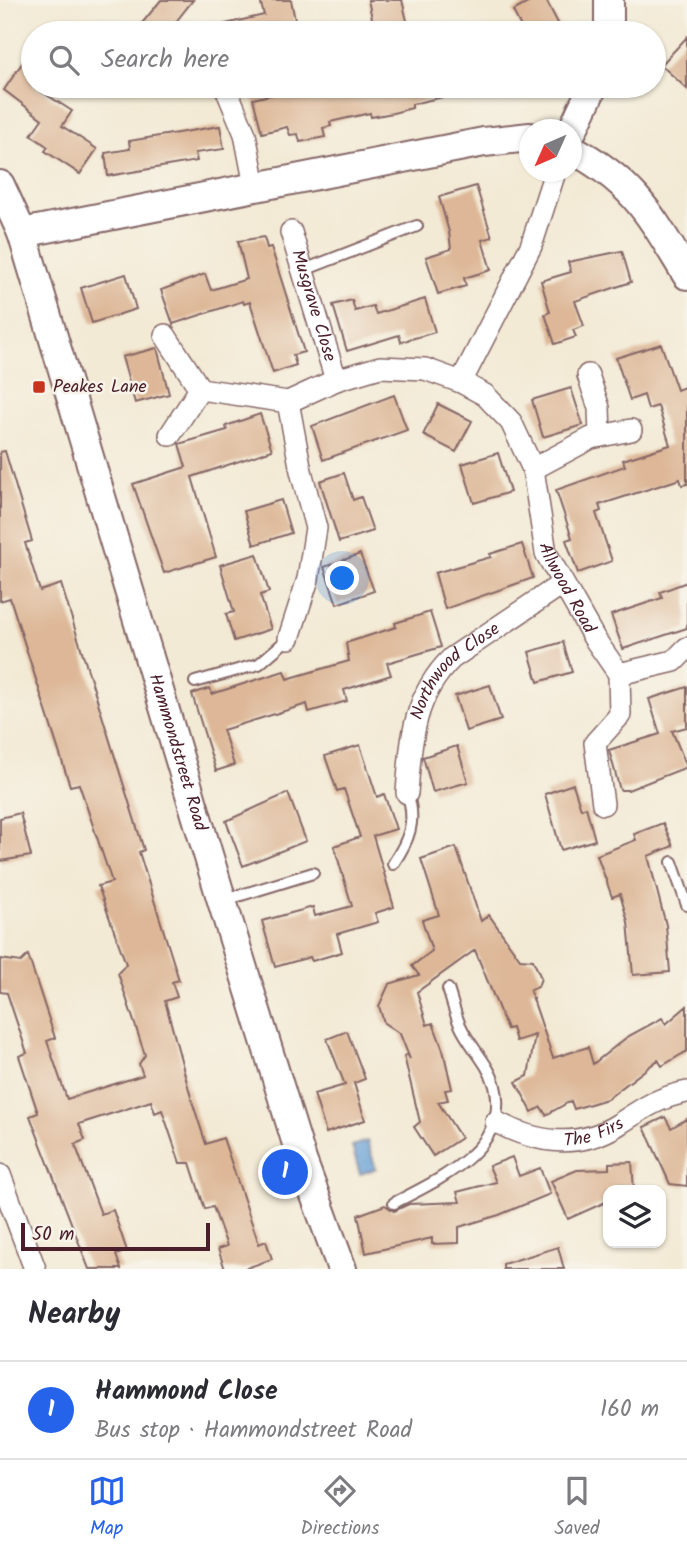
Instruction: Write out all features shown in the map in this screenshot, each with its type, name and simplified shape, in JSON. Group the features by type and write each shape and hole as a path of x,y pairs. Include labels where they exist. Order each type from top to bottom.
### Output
{"street":[{"path":"608,21 609,0"},
{"path":"230,98 245,134 255,186"},
{"path":"578,119 587,98"},
{"path":"22,233 484,142 519,138"},
{"path":"582,155 606,168 643,204 687,275"},
{"path":"461,382 531,246 552,182"},
{"name":"Hammondstreet Road","path":"0,185 22,233 222,901 302,1160 342,1269"},
{"name":"Musgrave Close","path":"291,232 336,380"},
{"path":"165,335 200,389 288,402 301,471 316,528 308,579 289,638"},
{"name":"Allwood Road","path":"288,402 336,380 380,367 425,369 461,382 485,395 511,422 533,469 541,534 551,567 619,674"},
{"path":"588,375 599,408 600,436"},
{"path":"170,435 200,389"},
{"path":"533,469 600,436 631,430"},
{"name":"Northwood Close","path":"407,793 419,703 440,670 452,658 562,584"},
{"path":"603,804 595,743 620,715 619,674 674,661 687,648"},
{"name":"The Firs","path":"496,1122 522,1136 540,1140 577,1140 604,1132 644,1105 687,1092"},
{"path":"0,1175 35,1269"}],"lane":[{"path":"304,270 417,226"},
{"path":"195,682 259,664 289,638"},
{"path":"393,864 411,834 413,808 407,793"},
{"path":"672,862 687,905"},
{"path":"222,901 313,873"},
{"path":"394,1203 449,1174 471,1156 496,1122 495,1086 459,1025 448,989"}],"water":[{"path":"367,1141 376,1169 360,1174 352,1146"}],"building":[{"path":"161,0 193,0 176,21 144,21"},
{"path":"260,0 291,0 295,21 238,21 264,15"},
{"path":"368,0 402,0 407,21 373,21"},
{"path":"533,0 546,0 557,21 518,21 513,11"},
{"path":"687,37 687,89 666,70 666,60"},
{"path":"21,65 21,98 52,98 72,111 62,126 97,149 80,174 45,151 48,147 31,135 42,119 4,90"},
{"path":"438,98 412,104 412,108 393,113 371,117 370,113 330,122 331,126 323,128 325,137 300,142 298,134 290,135 287,127 262,133 253,99"},
{"path":"220,126 224,149 195,153 197,161 108,176 105,153 130,149 129,141"},
{"path":"476,186 492,237 482,240 491,270 464,278 466,286 438,294 426,257 451,249 439,197"},
{"path":"264,237 267,248 271,247 304,352 293,355 296,365 273,373 250,302 244,304 243,301 173,324 161,290 205,274 211,290 247,279 238,241"},
{"path":"622,251 631,282 575,301 584,326 573,330 576,337 555,344 545,314 550,312 541,281 571,272 568,262"},
{"path":"126,274 136,309 92,323 81,288"},
{"path":"425,299 435,332 401,342 399,335 347,351 333,305 352,300 355,311 373,306 376,314"},
{"path":"661,344 677,390 687,386 687,484 682,485 680,479 599,505 601,511 596,513 612,561 578,573 566,540 572,538 556,490 625,466 623,460 670,445 658,406 648,409 644,395 630,400 616,358"},
{"path":"157,348 169,394 135,403 122,357"},
{"path":"571,388 583,425 543,437 532,400"},
{"path":"394,395 407,430 323,460 312,426"},
{"path":"438,404 472,421 456,452 423,435"},
{"path":"260,414 272,450 192,477 216,557 164,573 133,484 186,467 179,444 227,430 226,426"},
{"path":"5,451 32,541 25,543 40,591 61,584 144,850 139,852 179,980 172,982 177,997 165,1001 206,1144 223,1138 259,1244 266,1241 272,1259 244,1269 225,1269 218,1249 227,1246 213,1207 205,1209 190,1163 180,1163 162,1110 155,1113 151,1101 79,1124 85,1140 75,1144 101,1214 113,1210 127,1251 116,1255 121,1269 89,1269 30,1116 38,1113 19,1056 27,1053 7,993 0,992 0,959 21,962 28,955 55,1038 47,1041 67,1099 143,1075 139,1064 145,1055 118,973 126,964 98,886 112,882 79,784 70,786 10,598 0,601 0,452"},
{"path":"498,453 510,492 474,503 462,464"},
{"path":"344,473 353,500 361,497 373,531 339,542 320,481"},
{"path":"281,500 291,533 254,545 244,511"},
{"path":"522,544 533,578 445,609 435,573 491,557 490,554"},
{"path":"257,554 269,592 260,595 271,629 234,641 226,614 234,612 220,565"},
{"path":"360,554 374,591 337,604 324,567"},
{"path":"687,582 687,628 623,649 611,615 662,598 660,592"},
{"path":"430,612 441,647 387,663 391,675 344,690 347,701 309,712 307,704 223,730 234,765 216,771 192,694 210,688 212,694 284,671 287,679 349,661 346,643 396,627 395,623"},
{"path":"563,642 572,672 538,682 529,652"},
{"path":"490,685 501,720 466,731 455,696"},
{"path":"687,687 687,727 672,731 687,767 628,790 620,790 609,750 660,734 649,699"},
{"path":"360,745 377,797 384,794 396,829 373,836 394,907 375,913 378,922 337,934 342,952 312,961 310,957 275,967 262,921 313,907 315,916 352,906 334,846 360,837 344,789 337,791 325,756"},
{"path":"457,746 468,782 433,792 423,757"},
{"path":"573,784 581,809 586,807 595,840 561,850 545,794"},
{"path":"288,793 306,841 243,866 226,821"},
{"path":"20,813 31,856 0,861 0,818"},
{"path":"663,823 673,846 648,856 666,925 670,972 633,975 628,922 620,894 612,897 597,855 636,840 634,834"},
{"path":"456,847 481,921 489,915 520,959 533,960 541,978 538,987 530,990 553,1058 588,1047 593,1064 627,1037 662,1018 666,1024 687,1006 687,1051 662,1066 658,1060 607,1099 574,1109 571,1101 546,1115 541,1107 532,1112 516,1082 528,1076 535,1035 516,1041 512,1028 507,1029 475,950 417,992 427,1025 433,1023 443,1050 452,1089 445,1090 448,1100 438,1102 461,1138 433,1156 414,1127 420,1122 404,1056 407,1054 410,1059 400,1034 384,1023 379,1006 389,984 419,975 412,966 432,951 422,920 439,915 421,859"},
{"path":"347,1031 365,1079 354,1083 365,1120 326,1133 314,1094 345,1085 327,1039"},
{"path":"665,1117 671,1128 687,1119 687,1186 670,1184 644,1127"},
{"path":"512,1157 519,1176 540,1168 550,1194 499,1215 459,1227 459,1243 432,1244 432,1238 366,1253 358,1215 385,1205 394,1211 409,1204 460,1202 457,1192 496,1182 489,1166"},
{"path":"632,1162 634,1185 603,1185 603,1203 568,1219 551,1181 577,1170 609,1169 609,1163"},
{"path":"558,1247 564,1269 503,1269 503,1264"}],"place":[{"name":"Peakes Lane","path":"39,387"},
{"name":"Hammond Close","path":"285,1172"}]}
